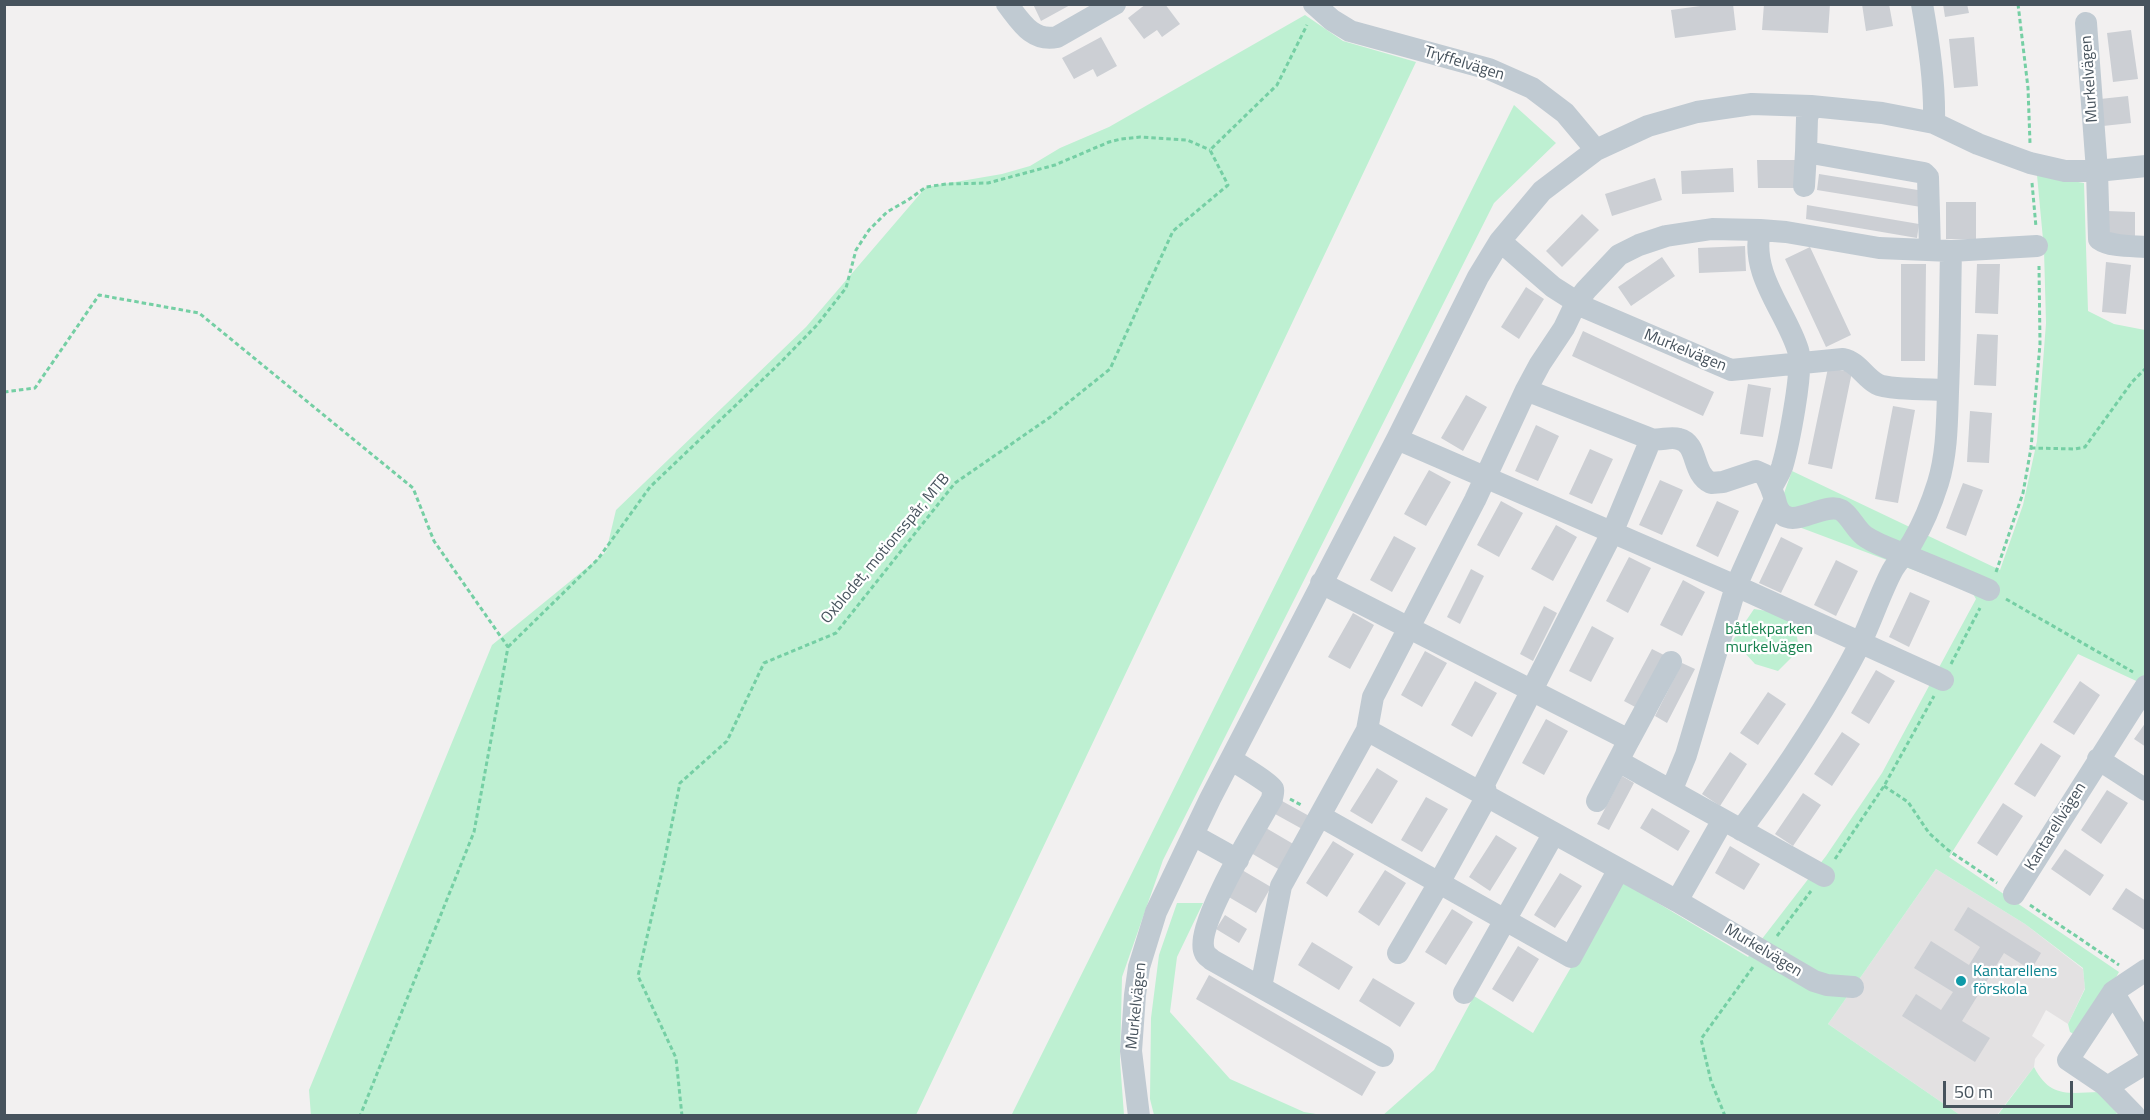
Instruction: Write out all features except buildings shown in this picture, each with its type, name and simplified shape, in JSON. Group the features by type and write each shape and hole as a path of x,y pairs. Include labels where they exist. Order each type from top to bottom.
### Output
{"street":[{"path":"1007,4 1031,33 1041,38 1057,37 1115,4"},
{"path":"1922,4 1935,91 1934,123"},
{"name":"Tryffelvägen","path":"1318,8 1350,31 1489,69 1532,88 1565,113 1596,150"},
{"name":"Murkelvägen","path":"2086,23 2097,171 2099,238 2109,243 2145,247"},
{"name":"Murkelvägen","path":"1139,1116 1131,1051 1135,995 1139,967 1156,912 1193,835 1478,277 1500,241 1542,191 1596,150 1648,126 1697,112 1752,105 1811,106 1882,113 1934,123 1978,144 2030,163 2065,171 2097,171 2145,166"},
{"path":"1804,186 1807,118 1811,106"},
{"path":"1677,901 1732,825 1772,788 1807,734 1861,642 1892,572 1912,542 1939,482 1947,424 1948,390 1941,251 1930,182 1924,173 1806,152"},
{"path":"1261,987 1281,886 1367,730 1373,697 1540,363 1564,328 1576,303 1602,271 1619,255 1639,245 1666,236 1712,229 1786,232 1879,248 1941,251 2037,246"},
{"path":"1672,789 1686,754 1736,586 1781,471 1800,364 1794,340 1762,273 1759,251 1760,230"},
{"name":"Murkelvägen","path":"1500,241 1553,287 1576,303 1663,343 1731,370 1843,359 1849,360 1879,386 1948,390"},
{"path":"1526,390 1651,440 1669,438 1685,441 1690,447 1701,476 1711,483 1723,482 1756,471 1765,475 1776,507 1785,515 1796,518 1824,509 1833,508 1842,511 1865,537 1989,590"},
{"path":"1397,439 1736,586 1943,680"},
{"path":"1398,953 1439,884 1486,796 1484,784 1612,533 1651,440"},
{"path":"1321,583 1629,740"},
{"path":"1597,801 1671,662"},
{"name":"Kantarellvägen","path":"2014,894 2098,759 2140,679"},
{"name":"Murkelvägen","path":"1367,730 1677,901 1814,981 1827,985 1853,987"},
{"path":"2098,759 2145,790"},
{"path":"1232,760 1273,789 1272,800 1219,894 1206,926 1203,942 1204,953 1212,960 1383,1056"},
{"path":"1618,761 1672,789 1824,876"},
{"path":"1320,816 1571,957 1619,869"},
{"path":"1464,993 1554,833"},
{"path":"1193,835 1238,860"},
{"path":"2135,1116 2107,1087 2068,1060 2113,992 2145,970"},
{"path":"2113,992 2145,1047"},
{"path":"2107,1087 2145,1063"}],"path":[{"path":"2018,4 2028,88 2030,163"},
{"path":"360,1116 474,832 508,647 598,559 650,487 817,325 846,288 856,250 869,230 886,212 926,187 988,183 1055,165 1121,139 1140,137 1187,140 1210,150 1277,85 1309,21 1318,8"},
{"name":"Oxblodet, motionsspår, MTB","path":"682,1116 676,1058 638,976 680,783 727,741 764,663 836,633 955,483 1049,418 1110,369 1173,231 1228,185 1210,150"},
{"path":"4,392 35,388 99,295 199,313 413,488 434,542 508,647"},
{"path":"2031,448 2075,449 2085,447 2145,368"},
{"path":"1989,590 2140,679"},
{"path":"1273,789 1320,816"}],"shaded area":[{"path":"1936,869 2025,924 2083,969 2085,988 2068,1024 2046,1010 2032,1036 2045,1045 2035,1059 2034,1067 1997,1115 1960,1115 1828,1024"}],"green space":[{"path":"1305,15 1343,41 1416,62 916,1115 311,1116 309,1090 492,645 606,552 616,510 806,327 926,187 1002,174 1030,166 1060,148 1109,127"},
{"path":"1514,105 1556,143 1494,203 1163,860 1122,977 1120,1061 1124,1115 1011,1116"},
{"path":"2037,175 2084,183 2088,311 2114,324 2145,330 2145,685 2078,654 1949,857 2119,972 2082,1038 2070,1032 2068,1024 2085,989 2083,968 2025,924 1936,869 1828,1024 1960,1115 1382,1116 1434,1070 1474,996 1533,1033 1621,881 1748,957 1826,856 1882,773 1976,599 1972,592 1775,518 1792,471 2000,570 2023,505 2037,441 2046,323 2044,250"},
{"name":"båtlekparken murkelvägen","path":"1754,609 1780,613 1795,624 1799,650 1778,671 1755,664 1733,640"},
{"path":"1177,903 1203,903 1177,957 1170,1012 1230,1079 1304,1112 1322,1115 1154,1115 1150,1099 1151,1018 1159,955"},
{"path":"2034,1067 2040,1077 2053,1089 2069,1093 2099,1092 2117,1113 2115,1116 1997,1116"}],"place":[{"name":"Kantarellens förskola","path":"1961,981"}]}
